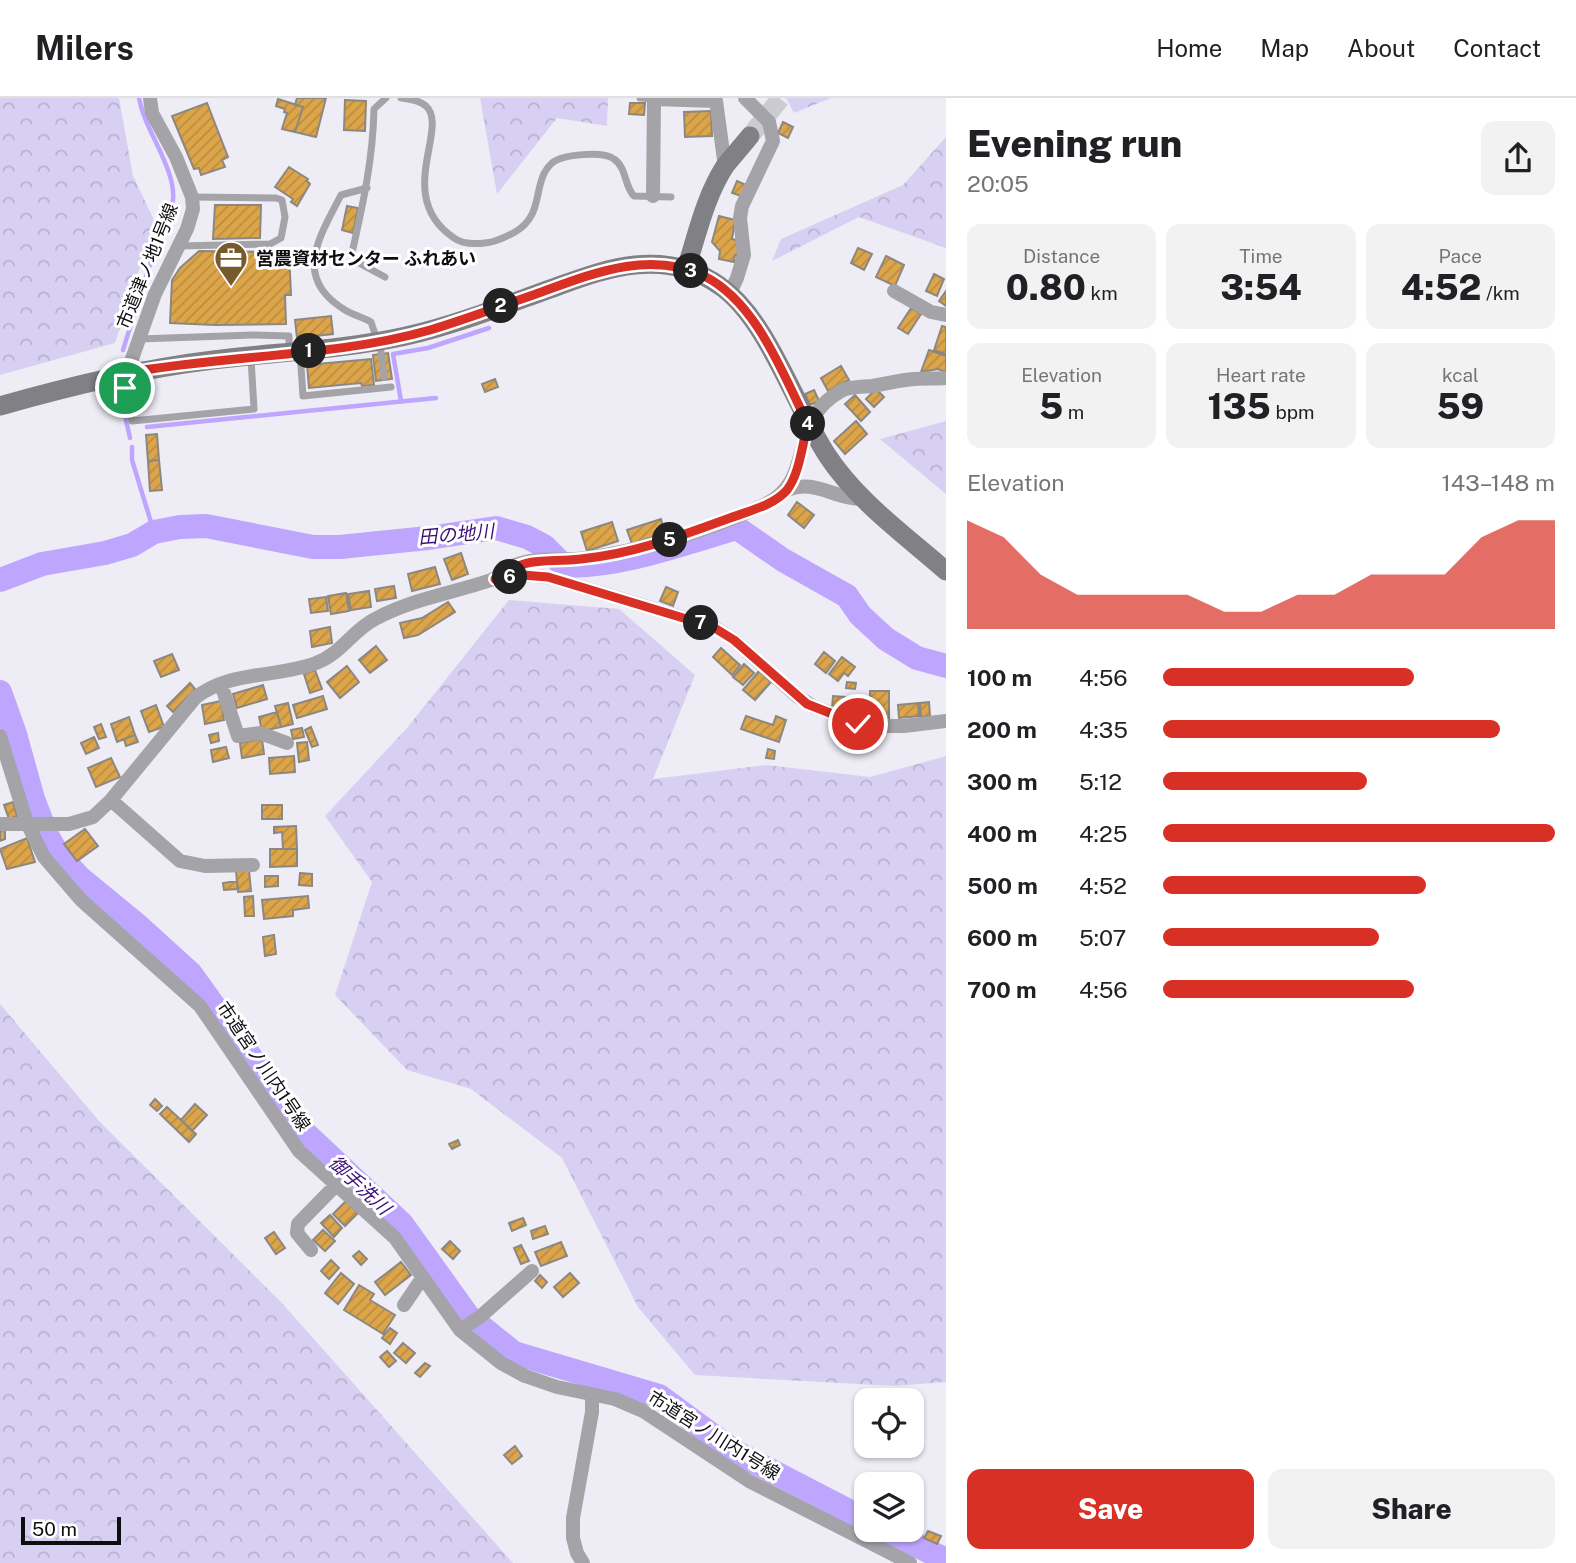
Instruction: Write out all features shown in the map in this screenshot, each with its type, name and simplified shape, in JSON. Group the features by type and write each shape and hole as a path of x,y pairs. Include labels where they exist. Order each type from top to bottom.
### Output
{"main road":[{"path":"686,269 706,206 725,167 750,136"},
{"path":"0,406 127,373 188,363 377,342 432,329 609,270 649,264 667,265 686,269 711,280 730,293 752,319 808,424 834,466 864,499 946,571"}],"street":[{"name":"市道津ノ地1号線","path":"127,373 165,271 193,209 192,197 176,157 152,113 150,98"},
{"path":"730,293 744,255 741,206 773,141 769,122 745,98"},
{"path":"653,196 654,99 716,100 725,167"},
{"path":"894,291 931,312 946,315"},
{"path":"787,490 793,479 808,424 822,405 841,391 915,379 946,378"},
{"path":"495,579 514,565 589,558 664,542 761,506 795,486 813,486 850,499 864,499"},
{"path":"0,824 55,825 81,822 93,817 111,800 195,698 221,684 320,662 337,652 376,618 417,601 495,579 522,575 548,577 713,627 734,640 807,704 858,724 880,727 946,721"},
{"path":"221,684 238,736 260,733 287,743"},
{"name":"市道宮ノ川内1号線","path":"0,736 44,857 81,900 200,1006 299,1151 395,1238 452,1321 464,1328 501,1363 525,1376 557,1387 615,1399 643,1411 749,1481 910,1563"},
{"path":"111,800 180,860 205,866 253,865"},
{"path":"311,1250 297,1233 298,1224 336,1185"},
{"path":"464,1328 531,1271"},
{"path":"404,1305 423,1277"},
{"path":"583,1563 573,1538 573,1518 592,1412 592,1394"}],"lane":[{"path":"385,277 357,262 352,253 367,188 374,109 386,98"},
{"path":"401,98 417,101 430,112 433,123 424,172 424,195 441,226 456,240 489,243 522,228 532,217 546,172 553,162 568,158 602,155 614,159 620,165 634,196 671,197"},
{"path":"640,98 654,99"},
{"path":"367,188 341,195 314,256 313,269 322,292 347,312 370,322 384,377"},
{"path":"178,246 270,244 281,238 285,217 282,200 192,197"},
{"path":"138,339 253,335 289,337 295,352 303,396 391,387"},
{"path":"127,373 125,388 131,421 254,409 251,356"}],"green space":[{"path":"0,98 119,98 133,176 155,222 115,343 0,375"},
{"path":"480,98 608,98 607,126 557,118 497,194"},
{"path":"786,98 831,98 794,113"},
{"path":"946,137 946,248 859,217 772,261 781,239 903,185"},
{"path":"946,421 946,494 880,439"},
{"path":"509,600 619,609 695,675 653,779 766,765 870,777 946,756 946,1382 894,1386 695,1375 638,1307 562,1158 471,1089 407,1070 335,995 372,882 325,816 407,728"},
{"path":"0,1004 99,1121 281,1302 513,1563 0,1563"}],"building":[{"path":"297,98 326,98 316,137 295,132 303,107 295,105"},
{"path":"278,99 303,107 295,132 282,129 287,113 284,112 285,109 276,106"},
{"path":"345,100 366,101 365,131 344,130"},
{"path":"207,103 228,157 222,160 225,167 201,175 199,168 194,169 172,116"},
{"path":"630,103 645,103 644,115 629,114"},
{"path":"711,111 712,136 685,137 684,112"},
{"path":"783,122 793,127 788,138 778,133"},
{"path":"289,167 308,179 310,184 297,206 291,202 293,199 275,187"},
{"path":"737,181 746,185 741,196 732,193"},
{"path":"215,205 261,205 260,238 213,239"},
{"path":"347,206 358,208 353,233 342,230"},
{"path":"719,216 735,220 732,239 740,241 734,262 719,259 720,251 712,242"},
{"path":"858,248 872,254 864,270 851,263"},
{"name":"営農資材センター ふれあい","path":"199,251 289,252 291,295 285,295 286,324 170,323 172,280 180,268"},
{"path":"886,256 904,265 895,286 876,277"},
{"path":"934,274 944,279 937,296 926,291"},
{"path":"946,291 946,306 939,301"},
{"path":"911,308 921,314 908,334 898,328"},
{"path":"331,316 333,334 297,338 295,320"},
{"path":"942,326 946,327 946,354 934,350"},
{"path":"929,350 946,356 946,372 938,369 921,372"},
{"path":"388,353 392,379 376,381 373,355"},
{"path":"371,359 374,385 362,386 361,383 309,388 307,365"},
{"path":"841,366 849,380 828,391 821,378"},
{"path":"495,379 498,387 485,392 482,384"},
{"path":"876,389 884,397 874,407 866,399"},
{"path":"814,390 819,401 810,405 805,394"},
{"path":"855,395 870,412 861,421 845,404"},
{"path":"856,421 867,434 845,454 834,441"},
{"path":"157,434 159,460 148,461 146,435"},
{"path":"159,460 162,490 150,491 148,461"},
{"path":"797,502 814,515 804,528 788,515"},
{"path":"661,519 665,533 632,544 627,530"},
{"path":"612,522 618,541 587,551 581,532"},
{"path":"461,553 468,574 452,580 444,559"},
{"path":"435,567 440,584 412,591 408,574"},
{"path":"394,586 396,598 377,601 375,589"},
{"path":"666,587 678,592 673,606 660,601"},
{"path":"369,591 371,607 351,610 348,594"},
{"path":"346,593 349,611 331,614 328,596"},
{"path":"326,597 328,611 311,613 309,599"},
{"path":"448,602 455,612 418,635 404,638 400,623 422,618"},
{"path":"330,627 332,643 312,647 310,631"},
{"path":"376,646 387,660 370,673 359,660"},
{"path":"721,648 740,665 732,675 713,657"},
{"path":"824,652 835,661 826,673 815,664"},
{"path":"172,654 179,670 161,677 154,661"},
{"path":"842,657 855,667 848,676 844,673 838,681 829,674"},
{"path":"744,664 754,673 743,685 733,677"},
{"path":"347,666 359,682 340,698 327,682"},
{"path":"315,670 322,689 310,693 304,674"},
{"path":"759,671 771,682 755,700 743,690"},
{"path":"847,682 856,683 855,689 846,688"},
{"path":"190,683 195,689 173,712 167,706"},
{"path":"263,685 267,699 237,708 233,694"},
{"path":"870,691 889,691 889,718 870,718 870,711 861,711 861,705 870,705"},
{"path":"323,696 327,709 297,718 293,705"},
{"path":"833,696 857,698 856,711 832,709"},
{"path":"221,701 224,720 205,724 202,705"},
{"path":"929,702 930,716 921,717 920,703"},
{"path":"288,703 293,724 281,727 275,706"},
{"path":"918,703 919,716 899,718 898,705"},
{"path":"156,705 164,727 149,732 141,711"},
{"path":"277,712 281,727 262,731 259,717"},
{"path":"746,716 773,725 776,716 786,720 779,742 741,729"},
{"path":"129,717 135,735 117,742 111,724"},
{"path":"101,724 106,737 99,739 94,727"},
{"path":"311,727 318,745 312,747 305,730"},
{"path":"302,728 304,737 293,739 291,730"},
{"path":"218,733 219,741 211,743 209,735"},
{"path":"135,735 138,742 126,746 124,739"},
{"path":"94,737 99,748 86,754 81,743"},
{"path":"262,739 264,754 242,758 240,743"},
{"path":"307,742 309,760 299,762 297,743"},
{"path":"226,747 229,758 213,762 211,750"},
{"path":"768,749 775,751 774,759 766,758"},
{"path":"294,756 295,772 270,774 269,758"},
{"path":"111,758 120,777 96,787 88,768"},
{"path":"13,802 17,816 9,819 4,805"},
{"path":"262,805 282,805 282,819 262,819"},
{"path":"296,826 297,849 283,849 282,832 274,833 274,827"},
{"path":"5,827 5,839 0,841 0,829"},
{"path":"85,829 98,846 77,861 64,844"},
{"path":"27,838 35,862 7,869 0,849"},
{"path":"270,849 297,849 297,866 270,867"},
{"path":"249,870 251,891 238,892 236,871"},
{"path":"300,873 312,874 312,886 299,885"},
{"path":"265,876 278,876 278,886 265,887"},
{"path":"237,881 238,889 224,890 223,883"},
{"path":"253,896 254,916 245,916 244,897"},
{"path":"308,896 309,908 293,910 293,916 264,919 262,900"},
{"path":"274,935 276,954 265,956 263,937"},
{"path":"155,1099 162,1106 157,1111 150,1105"},
{"path":"195,1104 207,1115 192,1131 181,1120"},
{"path":"167,1107 196,1134 189,1142 160,1114"},
{"path":"458,1140 460,1145 452,1149 449,1144"},
{"path":"346,1201 358,1213 345,1226 333,1214"},
{"path":"330,1215 342,1228 334,1237 321,1223"},
{"path":"523,1218 526,1225 512,1231 509,1223"},
{"path":"545,1226 548,1234 533,1239 531,1231"},
{"path":"323,1230 335,1241 325,1251 313,1240"},
{"path":"274,1232 285,1248 276,1254 265,1238"},
{"path":"450,1241 460,1251 453,1259 442,1249"},
{"path":"561,1242 567,1256 541,1266 535,1252"},
{"path":"521,1245 529,1261 521,1264 514,1248"},
{"path":"359,1251 367,1259 361,1265 353,1256"},
{"path":"331,1260 339,1268 329,1279 321,1271"},
{"path":"401,1262 411,1275 385,1295 375,1282"},
{"path":"341,1273 354,1284 338,1304 325,1293"},
{"path":"570,1273 579,1283 563,1297 554,1287"},
{"path":"540,1275 547,1282 542,1288 535,1281"},
{"path":"359,1285 374,1294 370,1300 395,1315 383,1334 344,1310"},
{"path":"390,1328 397,1333 390,1344 382,1338"},
{"path":"403,1343 415,1353 406,1363 394,1353"},
{"path":"387,1351 396,1361 389,1367 380,1357"},
{"path":"425,1363 430,1366 420,1377 415,1373"},
{"path":"515,1446 522,1456 512,1464 504,1455"},
{"path":"928,1531 941,1536 937,1544 924,1538"}],"waterway":[{"path":"123,350 151,262 168,224 173,205 169,173 139,98"},
{"path":"401,401 393,354 428,348 489,328"},
{"path":"117,381 130,438"},
{"path":"147,427 436,398"},
{"path":"132,447 132,460 154,532"},
{"name":"田の地川","path":"0,580 42,564 105,553 132,545 154,532 180,527 206,526 313,547 340,547 428,538 496,528 527,537 544,546 563,565 627,559 737,528 783,560 847,596 860,615 886,639 917,658 946,666"},
{"name":"御手洗川","path":"0,692 33,799 57,853 80,878 191,974 306,1134 402,1224 468,1316 514,1353 659,1396 735,1452 854,1514"},
{"name":"御手洗川","path":"910,1542 946,1560"}],"tunnel":[{"path":"750,136 781,98"}],"place":[{"name":"営農資材センター ふれあい","path":"231,288"}],"route":[{"path":"125,388 127,373 215,359 318,350 410,335 592,274 622,267 667,265 703,275 730,293 752,319 808,424 793,479 787,490 771,502 673,539 578,559 514,565 495,579 522,575 548,577 713,627 734,640 807,704 858,724"}]}
